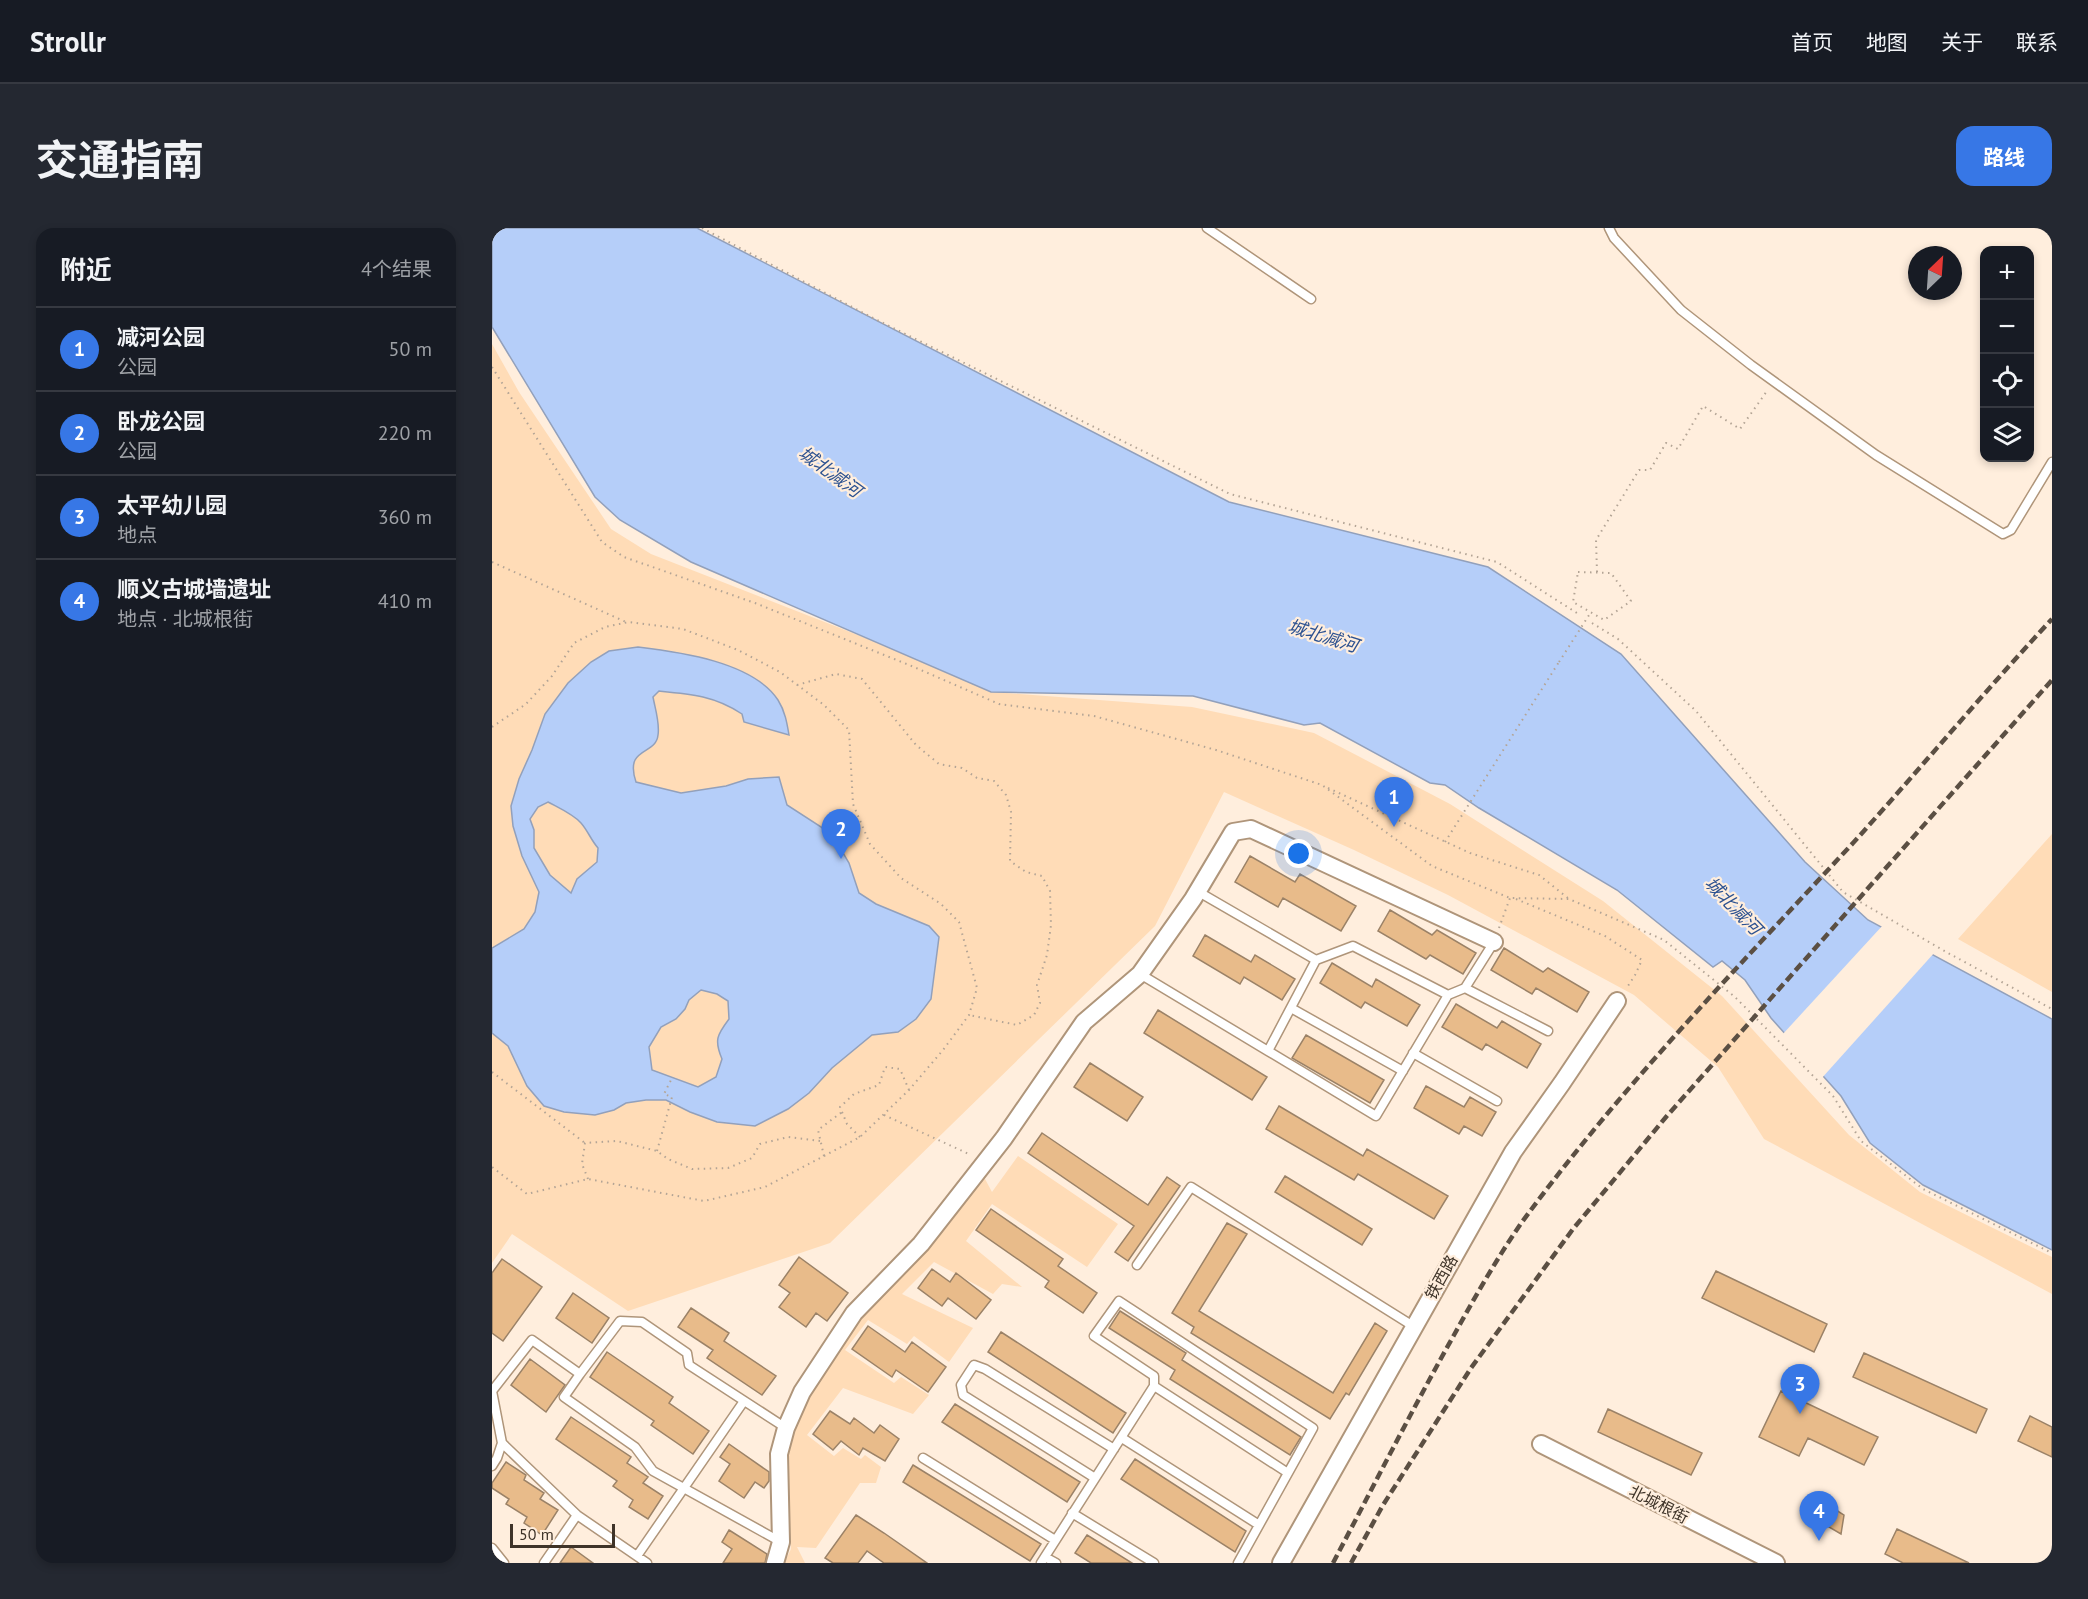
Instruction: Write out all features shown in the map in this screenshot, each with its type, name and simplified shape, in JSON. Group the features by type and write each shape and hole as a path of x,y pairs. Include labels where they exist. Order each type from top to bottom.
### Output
{"street":[{"path":"776,1563 781,1542 779,1454 786,1428 802,1392 855,1313 921,1244 1004,1138 1084,1022 1140,974 1197,891 1233,832 1251,829 1494,942"},
{"name":"铁西路","path":"1281,1563 1513,1152 1617,1001"},
{"name":"北城根街","path":"1541,1444 1776,1563"}],"lane":[{"path":"1207,228 1311,299"},
{"path":"1609,228 1614,238 1682,310 1774,382 1876,456 2003,534 2011,530 2052,462"},
{"path":"1197,891 1316,960"},
{"path":"1140,974 1376,1116 1448,995 1465,988 1494,942"},
{"path":"1268,1051 1316,960 1353,946 1448,995"},
{"path":"1465,988 1548,1031"},
{"path":"1291,1008 1402,1071"},
{"path":"1413,1053 1497,1101"},
{"path":"1137,1265 1191,1187 1413,1326"},
{"path":"1056,1563 1043,1560 1154,1386 1154,1376 1094,1336 1119,1301 1313,1428 1238,1563"},
{"path":"781,1542 653,1472 635,1447 564,1397 620,1321 642,1322 687,1353 689,1365 786,1428"},
{"path":"492,1466 498,1458 502,1443 492,1391 532,1340 580,1374"},
{"path":"1095,1478 963,1395 961,1385 974,1365 985,1369 1114,1449"},
{"path":"1154,1386 1288,1473"},
{"path":"637,1556 744,1401"},
{"path":"1122,1438 1260,1525"},
{"path":"502,1443 578,1515 647,1563"},
{"path":"923,1458 1055,1540"},
{"path":"1072,1513 1154,1563"},
{"path":"544,1563 578,1515"},
{"path":"492,1548 504,1563"}],"path":[{"path":"702,228 873,318 1230,494 1497,562 1580,615"},
{"path":"492,367 602,542 624,557 754,603 914,667 999,704 1094,716 1216,750 1322,785 1470,854 1539,875 1569,898 1664,940 1735,997 1833,1096 1861,1141 1923,1189 2052,1253"},
{"path":"1597,572 1596,540 1639,470 1650,470 1666,443 1678,449 1703,406 1740,429 1774,382"},
{"path":"492,562 629,622 684,629 738,651 780,672 824,705 849,730 853,804 870,844 901,878 941,904 959,922 977,988 969,1015 943,1050 884,1115 860,1137 765,1186 704,1201 588,1179 527,1194 492,1167"},
{"path":"1578,572 1611,573 1631,601 1604,621 1591,612 1573,602 1578,572"},
{"path":"1445,842 1591,612"},
{"path":"492,727 526,704 552,676 574,643 606,627 629,622"},
{"path":"1593,623 1618,639 1696,711 1843,892 1948,953 2052,1009"},
{"path":"797,685 836,674 862,679 916,745 939,764 962,768 977,778 994,781 1006,795 1011,812 1010,861 1026,872 1042,876 1050,891 1051,925 1047,955 1037,985 1040,1003 1034,1016 1017,1025 969,1015"},
{"path":"1322,785 1432,866 1605,936 1642,960 1635,975"},
{"path":"1511,898 1569,898"},
{"path":"1494,942 1511,898"},
{"path":"860,1137 846,1124 840,1107 854,1094 879,1085 885,1067 900,1069 909,1090"},
{"path":"492,1072 585,1143 617,1141 657,1151 668,1159 692,1169 728,1168 752,1158 760,1144 788,1137 820,1141"},
{"path":"657,1151 672,1097 664,1094 672,1078"},
{"path":"824,1157 818,1130 842,1113"},
{"path":"884,1115 972,1155 983,1165"},
{"path":"585,1143 582,1164 588,1179"}],"shaded area":[{"path":"492,344 519,392 611,529 651,554 1006,693 1192,707 1314,733 1450,804 1603,901 1722,996 1849,1135 1920,1192 2052,1257 2052,1294 1764,1139 1718,1067 1634,995 1448,895 1224,792 1155,926 830,1243 628,1311 512,1234 492,1263"},
{"path":"2052,834 2052,992 1958,939"},
{"path":"1018,1156 1118,1224 1087,1267 992,1204 966,1241 1022,1287 1002,1284 993,1294 934,1262 902,1294 973,1328 949,1362 914,1336 907,1344 868,1320 845,1350 894,1383 901,1377 929,1395 913,1414 843,1388 807,1435 834,1456 843,1448 861,1459 865,1455 881,1467 876,1483 860,1483 816,1548 797,1547 805,1563 784,1563 791,1549 785,1457 807,1375 832,1330 856,1299 930,1225 977,1164 992,1192"}],"water":[{"name":"城北减河","path":"492,228 697,228 1229,502 1488,567 1621,654 1805,862 1868,920 2052,1019 2052,1250 1923,1185 1870,1143 1841,1096 1771,1018 1745,980 1722,961 1713,967 1617,890 1479,808 1445,785 1430,783 1320,723 1304,725 1193,696 991,692 691,562 620,520 595,497 492,327"},
{"path":"638,647 655,649 694,656 734,668 767,687 778,700 784,713 789,735 744,722 742,714 722,703 692,695 659,691 653,697 658,721 658,735 656,742 634,762 633,771 636,782 681,793 726,786 748,779 779,777 787,805 832,834 849,863 859,893 876,904 929,926 939,937 931,999 916,1019 898,1032 872,1035 832,1068 809,1093 788,1109 755,1126 717,1122 666,1100 626,1103 614,1110 595,1115 564,1112 544,1106 527,1086 508,1046 492,1033 492,948 524,929 535,912 539,892 522,856 513,826 511,806 519,779 545,714 568,683 591,662 609,651","holes":["548,802 578,820 598,848 597,862 577,879 571,893 550,875 534,848 534,830 530,819 538,807","701,990 717,994 728,1001 729,1019 718,1038 722,1059 716,1077 698,1087 652,1070 649,1047 661,1027 676,1019 689,1000"]}],"pier":[{"path":"1883,925 1935,952 1821,1079 1782,1035"}],"building":[{"path":"1250,856 1295,882 1300,874 1356,906 1341,931 1283,898 1278,907 1235,882"},
{"path":"1390,910 1432,935 1437,930 1476,953 1463,974 1430,955 1426,959 1378,931"},
{"path":"1205,935 1251,962 1255,955 1295,979 1282,1000 1244,977 1240,984 1193,956"},
{"path":"1504,948 1543,972 1548,968 1589,992 1577,1012 1536,988 1532,994 1491,970"},
{"path":"1332,963 1372,987 1376,979 1420,1005 1407,1026 1365,1002 1361,1008 1320,983"},
{"path":"1456,1004 1497,1028 1502,1021 1541,1044 1527,1068 1486,1044 1482,1050 1442,1027"},
{"path":"1158,1010 1267,1077 1252,1100 1144,1033"},
{"path":"1306,1035 1384,1080 1370,1103 1292,1058"},
{"path":"1090,1063 1143,1097 1127,1121 1074,1087"},
{"path":"1426,1086 1464,1107 1470,1097 1496,1112 1482,1136 1464,1126 1459,1134 1414,1108"},
{"path":"1279,1106 1363,1156 1367,1149 1448,1196 1434,1219 1358,1174 1354,1180 1266,1129"},
{"path":"1042,1133 1148,1205 1167,1177 1180,1186 1128,1261 1115,1252 1134,1226 1028,1153"},
{"path":"1285,1176 1372,1229 1362,1245 1275,1192"},
{"path":"991,1209 1063,1259 1058,1266 1097,1293 1083,1313 1045,1287 1049,1281 976,1230"},
{"path":"1227,1223 1247,1234 1199,1311 1333,1393 1375,1323 1387,1331 1349,1395 1346,1393 1330,1419 1191,1333 1194,1327 1172,1313"},
{"path":"799,1257 848,1293 827,1321 816,1313 806,1327 779,1307 790,1293 779,1285"},
{"path":"502,1259 542,1287 503,1341 492,1333 492,1273"},
{"path":"932,1269 950,1282 956,1273 991,1300 976,1319 948,1298 942,1306 918,1288"},
{"path":"1716,1271 1827,1324 1814,1352 1702,1298"},
{"path":"573,1293 609,1318 592,1343 556,1318"},
{"path":"691,1308 729,1333 724,1341 776,1376 762,1395 707,1358 713,1350 678,1327"},
{"path":"1120,1311 1186,1353 1182,1360 1301,1437 1290,1455 1170,1379 1175,1370 1109,1328"},
{"path":"868,1326 905,1352 912,1342 946,1367 928,1392 896,1370 892,1377 852,1349"},
{"path":"1001,1332 1126,1413 1113,1433 988,1352"},
{"path":"607,1352 673,1397 669,1403 709,1431 693,1454 651,1425 654,1421 590,1377"},
{"path":"1864,1353 1987,1409 1976,1433 1853,1377"},
{"path":"530,1359 565,1385 546,1412 511,1385"},
{"path":"1781,1391 1878,1437 1864,1465 1808,1438 1799,1456 1759,1437"},
{"path":"955,1404 1080,1482 1067,1502 942,1422"},
{"path":"1608,1409 1702,1453 1691,1475 1598,1432"},
{"path":"830,1411 850,1424 854,1418 874,1433 880,1425 899,1439 885,1461 863,1448 859,1455 841,1441 833,1450 813,1434"},
{"path":"2030,1416 2052,1427 2052,1457 2018,1441"},
{"path":"571,1417 631,1457 627,1463 648,1477 643,1483 663,1496 648,1519 629,1507 633,1500 613,1486 617,1481 556,1439"},
{"path":"729,1444 769,1472 769,1481 764,1488 755,1482 744,1498 719,1481 730,1464 720,1457"},
{"path":"1135,1459 1246,1531 1235,1552 1121,1479"},
{"path":"506,1462 526,1475 524,1480 544,1493 540,1499 558,1510 542,1535 524,1523 527,1517 506,1504 509,1499 492,1488 492,1483"},
{"path":"913,1465 1041,1544 1030,1561 903,1482"},
{"path":"1822,1501 1844,1515 1841,1534 1812,1517"},
{"path":"856,1515 927,1563 884,1563 867,1551 858,1563 833,1563 825,1558"},
{"path":"1897,1529 1969,1563 1903,1563 1885,1554"},
{"path":"729,1530 767,1554 765,1563 723,1563 732,1549 722,1542"},
{"path":"1087,1535 1132,1563 1091,1563 1075,1553"},
{"path":"571,1547 593,1563 560,1563"}],"railway":[{"path":"1333,1563 1478,1292 1522,1222 1560,1172 1640,1075 1853,843 2052,619"},
{"path":"1351,1563 1383,1505 1471,1368 1573,1229 1666,1117 2052,680"}],"place":[{"name":"减河公园","path":"1394,827"},
{"name":"卧龙公园","path":"841,859"},
{"name":"太平幼儿园","path":"1800,1414"},
{"name":"顺义古城墙遗址","path":"1819,1541"}]}
